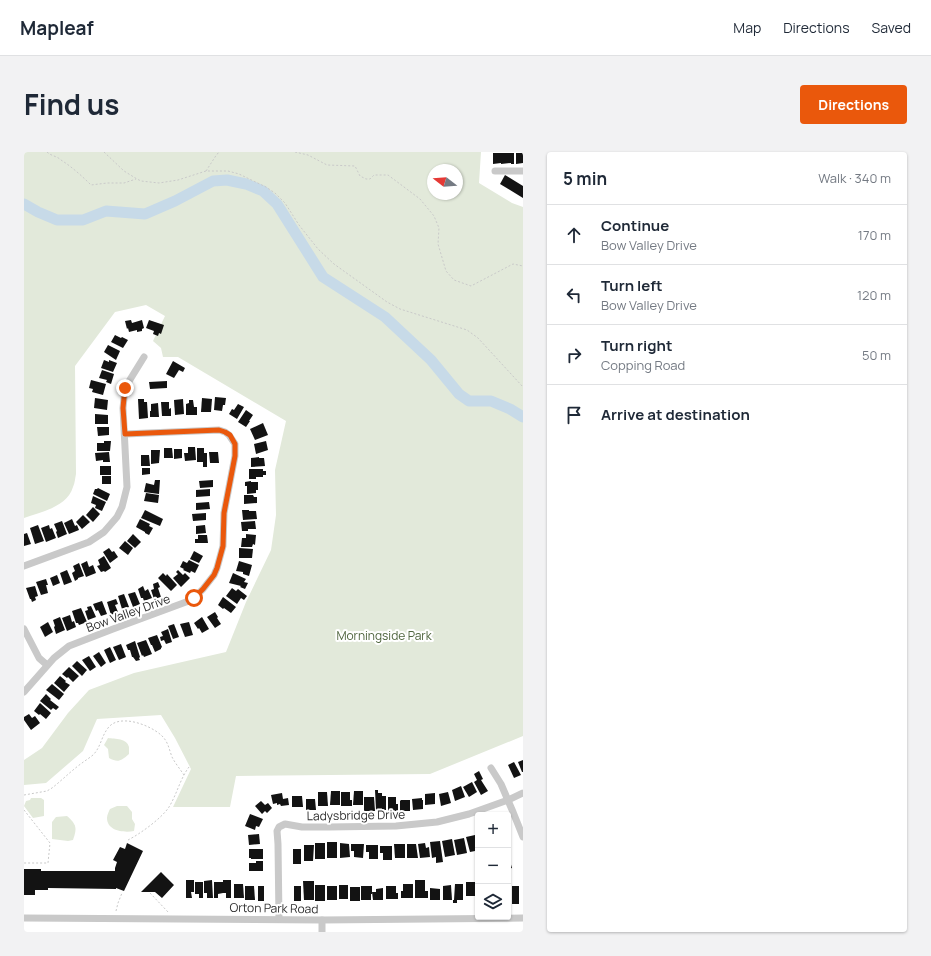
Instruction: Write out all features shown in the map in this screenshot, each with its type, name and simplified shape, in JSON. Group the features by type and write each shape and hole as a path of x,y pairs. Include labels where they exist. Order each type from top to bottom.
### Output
{"street":[{"path":"495,170 521,172"},
{"path":"24,566 84,545 104,532 117,517 122,507 127,487 123,408 125,388 144,357"},
{"name":"Bow Valley Drive","path":"24,692 47,665 69,646 194,598 214,575 217,568 223,546 224,513 235,456 235,444 230,435 219,430 125,434"},
{"path":"24,628 39,658 47,665"},
{"path":"491,768 501,784 523,837"},
{"name":"Ladysbridge Drive","path":"279,919 278,844 276,831 278,827 285,824 302,827 329,827 396,826 437,822 469,814 523,793"},
{"name":"Orton Park Road","path":"24,918 322,920 523,918"},
{"path":"322,920 322,932"}],"path":[{"path":"47,152 60,158 83,176 91,185 124,183 137,179"},
{"path":"104,152 124,171 141,181 159,183 181,179 206,171 230,171 265,187 285,203 299,225 318,249 336,265 387,302 400,309 467,330 478,338 523,387"},
{"path":"206,171 217,154 220,152"},
{"path":"294,152 308,155 328,165 355,166 360,176 366,179 370,179 374,175 388,175 420,199 434,216 439,228 438,244 446,271 454,280 471,286 513,264 523,266"},
{"path":"24,795 47,791 52,788 93,755 99,747 109,727 119,722 128,721 140,723 161,735 167,742 176,764 184,775"},
{"path":"128,840 140,833 165,812 189,767"},
{"path":"24,810 50,843 48,863 24,863"},
{"path":"116,918 116,908 122,893"},
{"path":"150,894 175,918"}],"green space":[{"name":"Morningside Park","path":"24,152 481,152 479,183 512,203 523,207 523,736 430,774 236,776 230,807 173,807 191,769 161,715 97,719 83,751 46,783 24,785 24,760 42,748 68,713 89,690 134,673 226,652 246,602 271,550 276,515 275,470 286,421 178,357 163,357 161,348 153,341 165,316 146,305 115,312 75,366 75,482 70,494 65,499 53,508 24,518"},
{"path":"108,738 123,740 126,742 129,747 129,754 119,760 109,758 108,749 104,745"},
{"path":"31,798 41,798 44,800 44,816 33,818 24,806 26,801 30,800"},
{"path":"117,806 127,806 132,812 132,819 135,824 134,831 121,831 110,826 107,818 108,813 110,809"},
{"path":"67,816 73,822 75,827 73,840 68,841 52,839 52,822 56,817"}],"building":[{"path":"493,153 514,153 514,164 493,164"},
{"path":"516,153 523,153 523,163 516,164"},
{"path":"505,175 523,186 523,198 500,184"},
{"path":"131,320 132,323 142,320 144,328 142,331 137,332 137,330 129,332 125,321"},
{"path":"149,320 164,325 161,334 159,333 158,336 153,334 154,331 146,328"},
{"path":"115,335 128,340 123,348 111,342"},
{"path":"108,345 120,351 116,360 104,352"},
{"path":"104,360 117,363 113,372 101,368"},
{"path":"173,361 185,368 183,372 179,370 174,378 166,374"},
{"path":"102,370 114,374 111,384 106,382 107,380 99,378"},
{"path":"91,380 106,384 103,395 92,392 93,389 89,388"},
{"path":"167,381 167,388 150,389 149,382"},
{"path":"215,397 226,398 222,411 214,410"},
{"path":"95,398 108,400 107,410 94,408"},
{"path":"202,398 212,399 211,412 201,412"},
{"path":"138,399 144,399 144,402 147,402 148,418 139,419"},
{"path":"183,399 184,414 175,415 174,400"},
{"path":"189,400 193,400 194,407 197,407 197,415 186,415 186,404 189,403"},
{"path":"161,402 169,402 171,416 162,416"},
{"path":"158,403 159,417 150,417 151,404"},
{"path":"238,404 244,407 237,419 229,414"},
{"path":"246,410 253,415 246,427 238,422"},
{"path":"95,414 108,415 108,424 95,424"},
{"path":"263,423 268,435 255,440 250,429"},
{"path":"97,427 109,427 109,435 98,436"},
{"path":"104,441 111,441 110,451 97,451 97,443 104,443"},
{"path":"266,441 268,450 256,454 254,444"},
{"path":"188,447 195,447 196,460 185,461 184,453 188,453"},
{"path":"164,448 172,448 173,458 164,458"},
{"path":"197,448 204,448 204,453 207,453 207,467 203,467 203,462 197,462"},
{"path":"174,449 182,449 182,458 174,459"},
{"path":"151,450 160,450 159,463 151,464"},
{"path":"109,452 110,462 103,462 103,460 96,461 95,453"},
{"path":"209,452 218,452 219,463 210,463"},
{"path":"141,455 149,455 150,466 141,466"},
{"path":"251,458 264,458 265,466 251,467"},
{"path":"100,466 111,466 111,475 100,475"},
{"path":"142,468 150,468 150,474 142,475"},
{"path":"249,469 263,469 263,471 266,471 266,475 263,475 263,477 256,477 256,479 249,479"},
{"path":"102,476 111,476 111,484 102,484"},
{"path":"155,480 160,480 159,494 144,492 146,483 154,485"},
{"path":"213,480 213,487 200,488 199,481"},
{"path":"245,482 258,482 258,490 256,490 256,493 247,494 247,486 245,486"},
{"path":"98,488 110,494 107,501 93,494 95,489"},
{"path":"210,489 210,496 196,497 196,490"},
{"path":"146,493 159,495 158,503 144,501"},
{"path":"244,495 253,495 254,497 257,497 257,503 244,504"},
{"path":"93,496 106,502 102,511 95,508 96,505 91,503"},
{"path":"209,502 210,509 196,510 196,503"},
{"path":"93,507 100,514 93,522 86,515"},
{"path":"145,510 163,519 160,526 141,518"},
{"path":"242,510 256,511 257,519 243,520"},
{"path":"206,513 206,520 193,521 192,514"},
{"path":"83,515 90,522 82,529 76,522"},
{"path":"72,519 75,526 77,525 79,530 69,534 64,523"},
{"path":"140,519 150,524 149,526 153,528 149,535 136,527"},
{"path":"62,521 67,534 58,538 54,524"},
{"path":"255,521 256,529 242,531 241,522"},
{"path":"38,525 44,541 35,544 30,528"},
{"path":"49,525 50,529 52,528 56,538 46,542 41,528"},
{"path":"205,525 206,533 196,534 196,526"},
{"path":"27,533 31,544 24,546 24,534"},
{"path":"133,534 141,542 135,548 127,541"},
{"path":"246,534 256,535 255,545 253,544 252,547 241,547 242,538 246,538"},
{"path":"198,535 207,535 208,543 195,543 195,539 198,539"},
{"path":"125,541 133,548 128,555 119,548"},
{"path":"109,548 112,552 114,551 118,557 110,563 103,552"},
{"path":"239,548 253,549 252,558 239,558"},
{"path":"194,551 203,556 199,563 190,559"},
{"path":"104,556 111,568 105,572 101,572 97,566 100,565 98,560"},
{"path":"189,560 199,565 195,573 191,571 190,573 180,567 183,561 187,563"},
{"path":"87,561 89,567 93,565 96,573 86,577 81,564"},
{"path":"239,561 252,565 249,576 243,574 243,572 236,571"},
{"path":"79,563 84,576 75,581 72,573 75,571 73,566"},
{"path":"67,570 72,582 64,585 60,573"},
{"path":"178,570 183,575 185,573 190,578 181,587 173,578 178,574 176,572"},
{"path":"163,573 166,576 167,574 177,585 171,591 158,578"},
{"path":"233,573 246,579 244,582 248,583 245,589 240,587 241,586 229,583"},
{"path":"57,575 60,583 53,586 50,578"},
{"path":"46,579 48,593 41,595 36,582"},
{"path":"158,582 161,597 154,599 151,590 154,589 153,584"},
{"path":"35,586 38,596 35,597 36,600 32,602 26,588"},
{"path":"143,586 145,591 148,589 152,598 144,601 143,598 141,598 138,589"},
{"path":"232,588 236,591 238,589 247,596 244,600 241,598 237,604 226,596"},
{"path":"135,592 140,604 133,607 128,594"},
{"path":"124,594 129,607 122,609 118,596"},
{"path":"223,597 236,607 231,613 218,605"},
{"path":"116,599 118,604 115,605 118,612 111,615 107,602"},
{"path":"102,601 107,614 101,616 98,610 96,611 93,604"},
{"path":"91,606 96,617 88,620 85,611 88,610 87,607"},
{"path":"81,608 87,622 79,625 76,623 72,611"},
{"path":"215,612 221,624 215,628 207,617"},
{"path":"70,615 72,622 74,621 76,627 67,631 62,618"},
{"path":"60,617 65,630 56,634 53,620"},
{"path":"202,617 209,629 202,633 194,623"},
{"path":"48,622 53,632 45,637 40,627"},
{"path":"189,622 193,635 185,637 180,624"},
{"path":"174,624 179,637 173,639 168,626"},
{"path":"168,629 172,642 166,644 164,640 161,641 160,637 163,636 161,632"},
{"path":"157,635 162,647 155,652 148,638"},
{"path":"146,640 152,654 144,657 143,655 142,656 137,643"},
{"path":"135,641 140,657 140,660 136,661 132,657 130,650 128,650 126,645"},
{"path":"121,644 126,657 119,660 113,647"},
{"path":"110,647 116,660 110,663 104,650"},
{"path":"99,652 106,663 101,667 93,656"},
{"path":"89,656 96,667 90,671 82,660"},
{"path":"77,661 87,670 82,676 72,666"},
{"path":"69,667 79,676 73,682 62,674"},
{"path":"60,676 70,685 64,692 54,683"},
{"path":"52,684 64,694 59,700 46,690"},
{"path":"46,694 51,699 50,700 59,707 56,710 53,708 51,710 40,701"},
{"path":"40,703 51,713 46,719 34,711"},
{"path":"29,714 32,718 35,716 40,723 31,730 24,720 24,717"},
{"path":"523,760 523,772 522,772 518,762"},
{"path":"514,762 521,775 514,778 508,765"},
{"path":"479,771 483,779 481,780 488,791 481,795 474,782 477,780 474,774"},
{"path":"472,782 477,792 469,797 463,787"},
{"path":"461,786 465,797 455,801 452,790"},
{"path":"375,790 378,790 378,793 382,793 382,796 386,796 386,810 376,810"},
{"path":"331,791 340,791 340,805 330,805"},
{"path":"354,791 363,791 363,805 353,805"},
{"path":"318,792 327,792 328,806 318,806"},
{"path":"341,792 350,792 352,806 341,806"},
{"path":"448,792 451,803 441,806 439,794"},
{"path":"282,793 283,799 288,798 289,805 281,806 280,804 277,805 277,803 273,804 271,795"},
{"path":"435,793 435,804 425,805 425,794"},
{"path":"292,796 302,796 303,807 292,807"},
{"path":"364,797 374,797 375,811 364,811"},
{"path":"388,797 396,797 398,811 388,811"},
{"path":"422,798 423,809 413,810 412,799"},
{"path":"306,799 315,799 316,810 306,810"},
{"path":"401,800 410,800 410,811 400,811"},
{"path":"261,801 265,805 268,803 272,808 267,813 265,811 262,814 255,806"},
{"path":"250,814 263,819 259,827 256,826 255,830 245,826"},
{"path":"259,834 260,844 249,845 248,835"},
{"path":"475,835 475,851 470,852 466,837"},
{"path":"464,838 467,853 457,855 454,840"},
{"path":"452,839 455,855 445,857 442,841"},
{"path":"440,841 443,862 436,863 436,857 432,858 430,842"},
{"path":"327,842 337,842 337,858 327,858"},
{"path":"127,843 143,851 124,891 116,888 48,888 48,890 35,890 35,895 24,895 24,869 41,869 41,871 115,871 117,862 113,860 120,847 125,849"},
{"path":"315,843 325,843 325,859 315,859"},
{"path":"340,843 349,844 350,857 340,858"},
{"path":"425,843 426,848 429,847 430,857 420,858 418,844"},
{"path":"351,844 364,844 363,858 354,857 354,851 351,851"},
{"path":"394,844 405,844 405,858 395,858"},
{"path":"407,844 416,844 418,858 407,858"},
{"path":"304,845 314,845 313,861 304,861"},
{"path":"366,845 378,845 378,859 369,859 369,852 366,852"},
{"path":"380,846 392,846 392,860 383,860 383,853 380,853"},
{"path":"249,849 263,849 263,859 249,858"},
{"path":"293,849 301,849 301,864 293,864"},
{"path":"256,861 263,861 263,871 249,871 249,863 256,863"},
{"path":"161,872 174,885 162,898 155,892 141,892"},
{"path":"186,880 194,880 194,892 191,892 192,898 186,898"},
{"path":"212,880 213,898 207,898 207,893 204,893 204,881"},
{"path":"223,880 231,880 231,898 226,898 226,893 223,893 218,894 218,898 214,898 214,882 223,882"},
{"path":"415,880 425,880 425,891 428,891 428,898 415,898"},
{"path":"303,881 314,881 314,900 304,900"},
{"path":"195,882 203,882 203,898 199,898 199,894 195,894"},
{"path":"466,882 475,882 475,896 466,896"},
{"path":"234,884 243,884 244,898 234,898"},
{"path":"403,884 413,884 413,898 401,898"},
{"path":"455,884 463,884 463,900 457,900 457,903 453,903 454,900"},
{"path":"315,885 325,885 325,901 315,901"},
{"path":"339,885 348,885 348,899 339,899"},
{"path":"451,885 452,900 443,900 443,886"},
{"path":"245,886 254,886 255,900 245,900"},
{"path":"258,886 264,886 264,901 258,901"},
{"path":"294,886 301,886 301,901 294,901"},
{"path":"327,886 337,886 337,900 327,900"},
{"path":"361,886 372,886 371,900 361,900"},
{"path":"386,886 396,886 398,899 386,899"},
{"path":"512,886 519,886 519,904 512,904"},
{"path":"350,887 360,887 360,901 350,901"},
{"path":"383,888 383,900 373,900 372,892 376,892 376,889"},
{"path":"430,888 440,889 440,900 430,900"}],"waterway":[{"path":"24,204 57,220 83,220 106,211 145,214 175,201 213,181 227,180 246,184 263,191 277,204 323,277 385,317 431,360 459,394 469,401 491,401 510,409 523,417"}],"route":[{"path":"125,388 123,408 125,434 219,430 230,435 235,444 235,456 224,513 223,546 214,575 194,598"}]}
